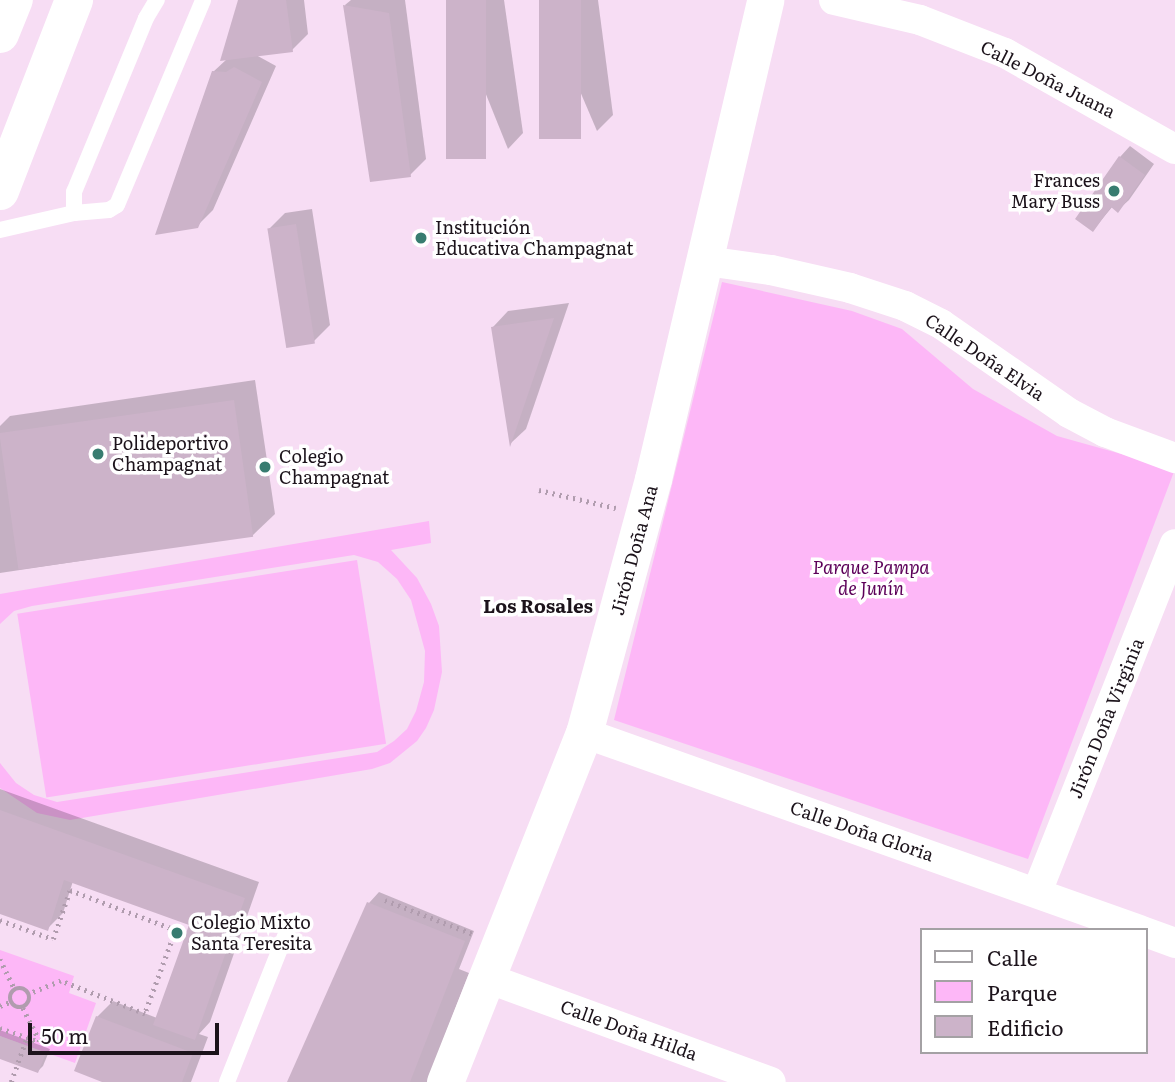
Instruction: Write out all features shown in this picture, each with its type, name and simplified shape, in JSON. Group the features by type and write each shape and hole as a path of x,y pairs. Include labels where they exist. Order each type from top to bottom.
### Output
{"main road":[{"path":"0,34 14,0"},
{"path":"0,191 74,0"}],"street":[{"name":"Jirón Doña Ana","path":"445,1082 584,733 643,515 706,261 765,0"},
{"name":"Calle Doña Juana","path":"834,0 920,20 1005,53 1175,149"},
{"name":"Calle Doña Elvia","path":"706,261 771,270 879,295 941,324 1069,413 1105,432 1175,458"},
{"name":"Jirón Doña Virginia","path":"1037,892 1175,544"},
{"name":"Calle Doña Gloria","path":"584,733 1135,928"},
{"path":"1147,933 1175,943"},
{"name":"Calle Doña Hilda","path":"487,978 771,1082"}],"lane":[{"path":"74,213 74,192 146,18 157,0"},
{"path":"0,230 74,213 109,210 117,205 203,0"},
{"path":"227,1082 291,921"}],"path":[{"path":"539,490 643,515"},
{"path":"0,920 53,939 69,890 176,930 145,1014 61,981 29,994"},
{"path":"385,900 500,944"},
{"path":"0,959 15,990 10,1002 0,1006"},
{"path":"15,990 23,989 29,994 30,1000 23,1008"},
{"path":"10,1002 15,1007 23,1008"},
{"path":"0,1028 40,1042 23,1008"},
{"path":"11,1082 27,1037"}],"green space":[{"name":"Parque Pampa de Junín","path":"722,282 852,311 902,329 973,389 1057,436 1175,469 1028,859 614,720"},
{"path":"429,521 431,543 391,550 417,578 431,604 439,626 442,672 434,710 426,728 417,741 390,763 372,769 70,820 37,813 0,788 0,763 16,783 34,795 57,802 377,752 407,729 416,711 424,682 425,651 411,600 397,579 378,562 354,555 32,606 14,611 0,624 0,594"},
{"path":"357,560 386,744 46,798 17,614"},
{"path":"0,950 74,976 69,993 96,1003 75,1063 0,1036"}],"building":[{"path":"238,0 286,0 293,52 220,61"},
{"path":"446,0 486,0 486,159 446,159"},
{"path":"539,0 581,0 581,139 539,139"},
{"path":"343,5 389,13 411,177 370,182"},
{"path":"234,67 262,82 198,228 155,235 212,71 226,72"},
{"name":"Frances Mary Buss","path":"1119,156 1145,175 1118,213 1111,207 1093,232 1075,219"},
{"path":"296,224 315,344 286,348 267,229"},
{"path":"554,318 510,447 491,327"},
{"path":"234,400 253,537 19,570 0,433"},
{"path":"0,810 245,898 195,1040 153,1025 189,925 64,880 48,931 0,914"},
{"path":"367,902 465,941 410,1082 287,1082"},
{"path":"96,1016 193,1053 182,1082 102,1082 74,1071"},
{"path":"0,1036 46,1053 38,1073 0,1059"}],"place":[{"name":"Frances Mary Buss","path":"1114,191"},
{"name":"Institución Educativa Champagnat","path":"421,238"},
{"name":"Polideportivo Champagnat","path":"98,454"},
{"name":"Colegio Champagnat","path":"265,467"},
{"name":"Colegio Mixto Santa Teresita","path":"177,933"}],"district":[{"name":"Los Rosales","path":"538,606"}]}
